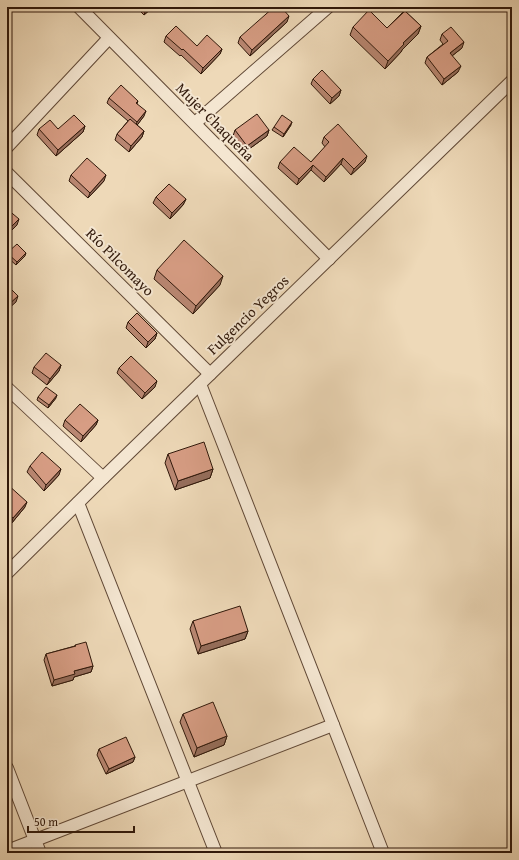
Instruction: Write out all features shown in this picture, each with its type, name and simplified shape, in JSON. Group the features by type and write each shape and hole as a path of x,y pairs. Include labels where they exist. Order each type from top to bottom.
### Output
{"street":[{"name":"Mujer Chaqueña","path":"79,7 329,258"},
{"path":"195,123 327,7"},
{"path":"7,147 110,38"},
{"name":"Fulgencio Yegros","path":"7,573 512,81"},
{"name":"Río Pilcomayo","path":"7,173 210,374"},
{"path":"200,384 383,853"},
{"path":"7,388 103,478"},
{"path":"78,503 216,853"},
{"path":"7,851 333,725"},
{"path":"7,768 40,853"}],"building":[{"path":"274,7 281,7 289,16 252,50 240,37"},
{"path":"369,10 387,28 405,11 421,26 403,43 404,44 388,61 353,27"},
{"path":"176,26 197,46 207,35 222,49 203,68 183,49 182,50 166,36"},
{"path":"451,27 464,42 450,53 461,66 444,79 427,57 448,41 442,34"},
{"path":"322,70 341,90 332,98 313,79"},
{"path":"121,85 138,101 136,103 146,111 137,122 109,98"},
{"path":"257,114 269,130 247,146 235,130"},
{"path":"74,115 85,126 58,150 39,129 50,120 58,129"},
{"path":"282,115 292,122 284,134 274,127"},
{"path":"130,119 144,131 131,146 117,134"},
{"path":"338,124 367,156 354,169 343,158 326,177 313,165 299,179 280,162 294,147 311,162 329,142 324,137"},
{"path":"87,158 106,175 90,193 71,175"},
{"path":"169,184 186,199 172,213 156,197"},
{"path":"7,209 19,219 7,231"},
{"path":"184,240 223,276 196,306 157,270"},
{"path":"17,244 26,253 17,262 7,253"},
{"path":"7,285 18,296 7,306"},
{"path":"137,313 157,333 148,342 128,322"},
{"path":"46,353 61,365 50,379 34,367"},
{"path":"131,356 157,381 145,393 119,368"},
{"path":"46,387 57,395 49,405 38,397"},
{"path":"80,404 98,420 83,436 65,420"},
{"path":"204,442 213,469 178,481 168,454"},
{"path":"7,448 11,451 7,456"},
{"path":"42,452 61,469 46,485 30,466"},
{"path":"7,484 27,502 13,518 7,513"},
{"path":"240,606 248,631 201,646 193,621"},
{"path":"86,642 93,666 74,671 75,674 54,680 46,654"},
{"path":"213,702 227,736 197,748 183,714"},
{"path":"126,737 135,757 109,769 99,749"}]}
